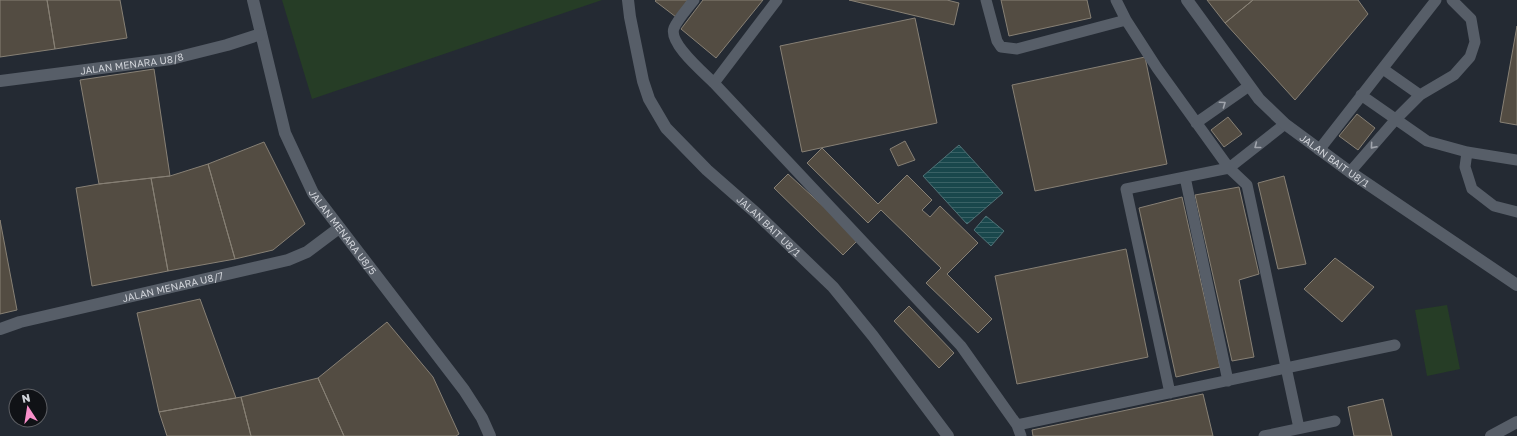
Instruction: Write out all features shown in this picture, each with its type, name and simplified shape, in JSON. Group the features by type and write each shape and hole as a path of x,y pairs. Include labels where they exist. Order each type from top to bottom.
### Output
{"street":[{"name":"JALAN MENARA U8/5","path":"253,0 285,133 313,193 464,390 482,418 490,436"},
{"name":"JALAN BAIT U8/1","path":"628,0 643,81 649,99 666,128 707,170 756,213 833,287 873,336 948,436"},
{"name":"JALAN BAIT U8/1","path":"1187,0 1259,99 1285,124 1350,172 1516,283"},
{"name":"JALAN MENARA U8/8","path":"0,81 171,59 227,45 261,34"},
{"name":"JALAN MENARA U8/7","path":"0,329 20,322 288,260 307,252 339,228"},
{"path":"1491,436 1517,422"}],"lane":[{"path":"694,0 674,28 673,35 680,49 714,83 961,346 1017,425 1021,436"},
{"path":"714,83 777,0"},
{"path":"986,0 997,41 1001,47 1017,49 1126,20"},
{"path":"1116,0 1126,20 1157,68 1196,123 1229,168 1248,185 1299,428"},
{"path":"1319,150 1436,0"},
{"path":"1350,172 1396,119 1420,95 1454,75 1470,57 1475,42 1471,19 1452,0"},
{"path":"1383,69 1420,95"},
{"path":"1196,123 1249,86"},
{"path":"1361,95 1427,141 1467,152 1517,160"},
{"path":"1170,393 1126,189 1229,168 1285,124"},
{"path":"1467,152 1465,167 1472,189 1494,206 1517,212"},
{"path":"1185,177 1228,381"},
{"path":"1017,425 1395,345"},
{"path":"1264,436 1335,421"}],"shaded area":[{"path":"282,0 602,0 312,99"},
{"path":"959,145 1003,193 967,224 923,176"},
{"path":"986,216 1004,231 991,246 974,230"},
{"path":"1447,305 1460,369 1427,376 1415,310"}],"building":[{"path":"0,0 47,0 55,49 0,57"},
{"path":"47,0 120,0 127,38 55,49"},
{"path":"688,0 676,17 655,1"},
{"path":"703,0 763,0 716,58 681,29"},
{"path":"849,0 947,0 959,3 954,25"},
{"path":"1001,0 1087,0 1091,18 1009,36"},
{"path":"1207,0 1253,0 1225,23"},
{"path":"1253,0 1358,0 1368,14 1295,100 1225,23"},
{"path":"915,18 937,123 802,152 780,46"},
{"path":"1517,26 1517,125 1500,122"},
{"path":"1145,57 1167,164 1035,191 1012,85"},
{"path":"154,69 170,176 99,184 80,80"},
{"path":"1357,114 1375,128 1358,150 1339,136"},
{"path":"1228,117 1242,134 1224,147 1211,130"},
{"path":"905,141 915,160 898,166 890,149"},
{"path":"264,142 305,224 273,250 235,259 208,164"},
{"path":"822,148 878,204 907,175 932,200 922,210 930,217 940,206 978,243 947,274 992,319 978,333 926,283 941,268 881,210 868,223 807,163"},
{"path":"208,164 235,259 168,271 151,178 170,176"},
{"path":"788,174 859,239 843,255 774,188"},
{"path":"1284,176 1306,264 1278,269 1258,183"},
{"path":"151,178 168,271 92,286 76,188"},
{"path":"1239,187 1259,274 1239,280 1254,357 1232,361 1195,195"},
{"path":"1182,197 1220,367 1176,377 1139,208"},
{"path":"0,220 17,310 0,314"},
{"path":"1126,249 1148,357 1017,384 995,276"},
{"path":"1335,258 1374,287 1342,322 1304,289"},
{"path":"200,299 236,398 159,412 137,313"},
{"path":"909,306 954,353 939,368 894,321"},
{"path":"387,322 433,377 459,434 456,436 344,436 318,378"},
{"path":"318,378 344,436 251,436 241,397"},
{"path":"1203,394 1213,436 1033,436 1032,430"},
{"path":"241,397 251,436 167,436 159,412"},
{"path":"1383,399 1392,436 1354,436 1348,407"}]}
